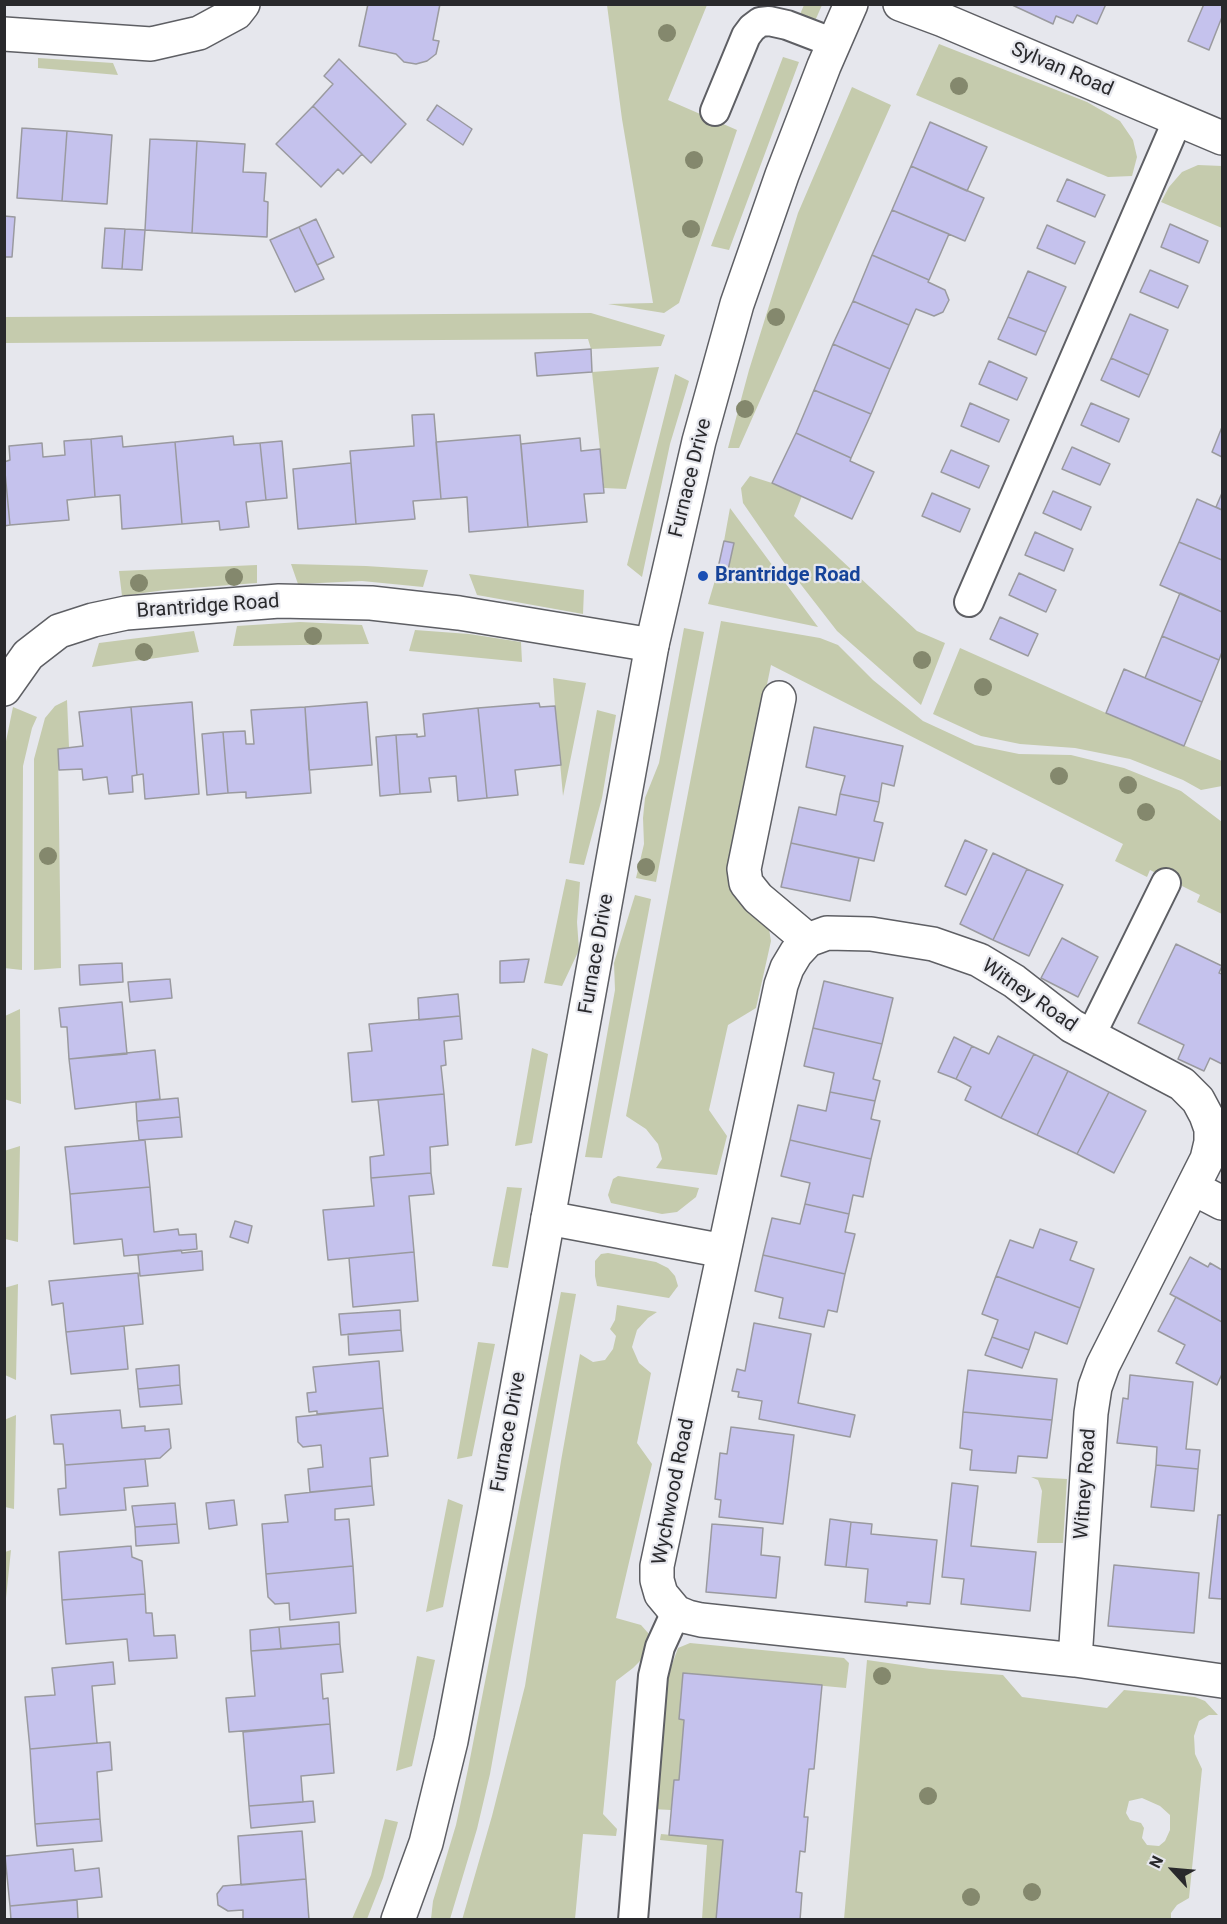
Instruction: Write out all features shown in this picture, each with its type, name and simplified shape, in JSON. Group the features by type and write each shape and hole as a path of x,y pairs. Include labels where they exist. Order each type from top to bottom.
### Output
{"street":[{"path":"4,33 151,44 199,33 236,13 243,4"},
{"name":"Furnace Drive","path":"398,1920 426,1843 451,1741 652,645 699,441 737,304 782,175 851,4"},
{"name":"Sylvan Road","path":"900,4 1222,138"},
{"name":"Brantridge Road","path":"4,689 28,655 59,631 93,620 126,613 279,601 371,603 459,613 652,645"},
{"path":"779,698 744,869 746,883 758,897 808,939"},
{"name":"Witney Road","path":"808,939 827,933 863,933 933,944 979,960 1014,981 1072,1026 1090,1037 1182,1084 1198,1101 1206,1115 1211,1129 1211,1143 1207,1159 1103,1365 1095,1387 1091,1413 1075,1660"},
{"name":"Wychwood Road","path":"676,1612 661,1594 657,1580 657,1566 781,985 787,968 808,939"},
{"path":"1193,1188 1222,1203"},
{"path":"548,1218 724,1251"},
{"path":"676,1612 701,1620 1075,1660 1222,1682"}],"lane":[{"path":"715,111 746,36 760,22 769,21 787,25 834,43"},
{"path":"969,602 1178,119"},
{"path":"1090,1037 1166,884"},
{"path":"633,1920 653,1676 660,1647 676,1612"}],"green space":[{"path":"607,5 707,5 668,100 737,130 679,303 664,313 608,304 653,303 622,119"},
{"path":"804,5 822,5 815,21 798,19"},
{"path":"939,44 1087,102 1120,121 1133,140 1137,157 1132,176 1108,177 916,95"},
{"path":"783,57 799,62 729,250 711,246"},
{"path":"38,58 113,63 118,75 38,68"},
{"path":"852,87 891,105 739,448 728,448 749,370 798,213"},
{"path":"1198,165 1222,166 1222,228 1161,202 1169,187 1182,172"},
{"path":"591,313 665,335 661,346 591,349 588,339 5,343 5,317"},
{"path":"659,367 626,489 604,488 592,372"},
{"path":"675,374 689,381 670,444 642,577 627,565"},
{"path":"750,476 802,496 794,516 917,631 945,643 921,705 837,631 785,564 743,503 741,488"},
{"path":"730,508 818,627 708,604 716,577 726,579 734,544 724,541"},
{"path":"291,564 428,570 423,587 362,581 298,584"},
{"path":"257,565 257,583 165,590 122,596 119,571"},
{"path":"469,574 584,590 583,614 477,595"},
{"path":"721,621 820,638 838,645 873,680 923,721 975,745 1019,754 1071,755 1124,768 1181,791 1222,822 1222,914 1197,902 1200,895 1150,870 1147,877 1115,861 1123,844 771,665 728,875 730,890 763,919 769,929 771,941 756,1008 728,1025 709,1110 727,1136 717,1175 656,1168 662,1159 658,1144 646,1129 626,1116"},
{"path":"300,622 362,625 369,644 233,646 237,626"},
{"path":"684,628 704,632 656,882 636,878 644,844 645,798 659,763"},
{"path":"415,630 469,634 521,642 522,662 409,651"},
{"path":"194,631 199,652 92,667 99,643"},
{"path":"960,648 1106,713 1222,761 1222,786 1201,790 1183,780 1130,759 1075,748 1020,744 981,736 933,714"},
{"path":"553,678 586,683 563,796 555,706"},
{"path":"67,700 69,747 58,749 61,968 34,970 34,759 45,718 55,706"},
{"path":"13,707 37,717 23,766 22,970 4,968 4,751"},
{"path":"597,710 616,715 602,798 584,865 569,863"},
{"path":"566,879 580,882 577,922 579,950 562,986 544,983"},
{"path":"635,895 651,899 602,1158 585,1157 615,990 614,963"},
{"path":"20,1009 21,1104 4,1099 5,1016"},
{"path":"532,1048 548,1054 532,1143 515,1146"},
{"path":"20,1146 18,1242 5,1239 4,1151"},
{"path":"618,1176 699,1188 696,1197 677,1212 662,1214 611,1203 608,1195 613,1179"},
{"path":"507,1187 522,1188 508,1268 492,1266"},
{"path":"608,1253 656,1262 668,1268 675,1276 678,1286 669,1298 597,1286 595,1261 601,1254"},
{"path":"18,1284 16,1380 5,1375 4,1288"},
{"path":"561,1292 576,1294 490,1774 477,1829 450,1919 431,1919 433,1901 456,1825 468,1769"},
{"path":"617,1305 657,1312 637,1330 632,1347 639,1363 651,1373 637,1443 652,1464 616,1618 641,1625 649,1634 650,1644 645,1656 616,1681 603,1814 617,1829 616,1836 583,1834 575,1919 462,1920 492,1816 525,1686 580,1354 593,1362 605,1360 613,1349 616,1336 610,1329 615,1320"},
{"path":"478,1342 495,1344 472,1456 457,1459"},
{"path":"16,1415 14,1509 5,1507 4,1420"},
{"path":"1031,1477 1067,1479 1063,1543 1037,1543 1042,1491 1038,1480"},
{"path":"448,1499 463,1505 443,1607 426,1612"},
{"path":"11,1550 6,1598 5,1601 5,1552"},
{"path":"690,1643 844,1658 849,1663 846,1688 683,1673 679,1719 684,1720 679,1780 674,1780 671,1810 652,1809 666,1681 678,1648"},
{"path":"417,1656 435,1660 412,1766 396,1771"},
{"path":"867,1660 930,1669 1003,1675 1022,1697 1107,1708 1124,1690 1195,1697 1205,1701 1218,1715 1209,1715 1199,1721 1194,1736 1195,1754 1202,1769 1189,1898 1177,1905 1171,1913 1171,1919 844,1919","holes":["1142,1798 1160,1806 1170,1815 1170,1830 1165,1841 1159,1846 1147,1845 1142,1838 1144,1828 1141,1823 1130,1820 1126,1813 1129,1801"]},
{"path":"385,1819 398,1822 383,1878 367,1919 352,1919 371,1875"},
{"path":"661,1834 723,1840 716,1919 702,1919 707,1845 660,1840"}],"building":[{"path":"368,4 440,4 433,40 439,41 436,54 427,61 416,64 404,62 396,54 359,46"},
{"path":"1010,4 1106,4 1097,24 1077,15 1073,23 1056,16 1053,24"},
{"path":"1204,4 1222,4 1222,17 1209,50 1188,41"},
{"path":"339,59 406,124 371,163 313,106 333,84 324,76"},
{"path":"437,105 472,129 463,145 427,120"},
{"path":"313,106 362,154 343,174 338,169 321,187 276,144"},
{"path":"930,122 987,147 967,191 911,166"},
{"path":"22,128 67,131 62,201 17,198"},
{"path":"67,131 112,135 107,204 62,201"},
{"path":"150,139 197,141 192,233 145,230"},
{"path":"197,141 245,144 243,172 266,173 264,201 268,202 267,237 192,233"},
{"path":"911,166 984,198 965,241 892,210"},
{"path":"1067,179 1105,195 1095,217 1057,201"},
{"path":"892,210 949,234 929,280 872,255"},
{"path":"4,216 15,217 12,257 4,257"},
{"path":"316,219 334,257 317,265 299,227"},
{"path":"1170,224 1208,241 1199,263 1161,247"},
{"path":"1047,225 1085,242 1075,264 1037,248"},
{"path":"299,227 324,279 295,292 270,240"},
{"path":"105,228 125,229 122,269 102,268"},
{"path":"125,229 145,230 142,270 122,269"},
{"path":"872,255 929,280 928,282 945,290 949,300 943,312 934,316 916,309 909,325 853,301"},
{"path":"1150,270 1188,286 1178,308 1140,292"},
{"path":"1028,271 1066,287 1046,332 1008,317"},
{"path":"853,301 909,325 890,369 833,344"},
{"path":"1130,314 1168,330 1149,375 1111,358"},
{"path":"1008,317 1046,332 1036,355 998,339"},
{"path":"833,344 890,369 871,414 814,390"},
{"path":"591,349 592,372 537,376 535,353"},
{"path":"1111,358 1149,375 1139,397 1101,380"},
{"path":"989,361 1027,378 1017,400 979,384"},
{"path":"814,390 871,414 851,458 796,433"},
{"path":"970,403 1009,420 999,442 961,426"},
{"path":"1091,403 1129,419 1119,442 1081,425"},
{"path":"434,414 441,499 413,501 415,519 356,524 350,451 414,446 412,415"},
{"path":"1222,427 1222,457 1212,452"},
{"path":"796,433 851,458 850,461 874,472 852,519 772,483"},
{"path":"520,435 528,527 469,532 467,497 441,499 436,442"},
{"path":"122,436 123,447 175,442 182,524 122,529 120,495 95,497 91,439"},
{"path":"233,436 234,445 260,443 266,500 246,502 249,527 220,530 219,521 182,524 175,442"},
{"path":"580,438 581,451 600,449 604,493 584,494 587,522 528,527 521,444"},
{"path":"91,439 95,497 67,500 69,520 10,525 4,462 10,460 9,446 42,443 43,457 65,455 64,441"},
{"path":"282,441 287,498 266,500 260,443"},
{"path":"1072,447 1110,464 1100,485 1062,469"},
{"path":"951,450 989,466 979,488 941,472"},
{"path":"4,462 10,525 4,526"},
{"path":"351,463 356,524 298,529 293,469"},
{"path":"1053,491 1091,507 1081,530 1043,513"},
{"path":"932,493 970,509 960,532 922,516"},
{"path":"1222,493 1222,510 1216,507"},
{"path":"1197,499 1222,510 1222,560 1179,542"},
{"path":"1035,532 1073,549 1064,571 1025,555"},
{"path":"724,541 734,543 726,579 716,577"},
{"path":"1179,542 1222,560 1222,612 1160,585"},
{"path":"1019,573 1056,590 1046,612 1009,595"},
{"path":"1180,593 1222,612 1222,652 1219,660 1162,636"},
{"path":"1000,617 1038,634 1028,656 990,639"},
{"path":"1162,636 1219,660 1202,702 1145,678"},
{"path":"1124,669 1202,702 1184,746 1106,713"},
{"path":"192,702 199,794 145,799 143,774 137,775 131,707"},
{"path":"367,702 372,765 309,770 305,707"},
{"path":"539,703 540,707 555,706 561,765 515,770 518,795 487,798 478,708"},
{"path":"131,707 137,775 132,776 133,792 109,794 107,777 83,780 82,769 59,770 58,749 83,746 79,712"},
{"path":"305,707 311,793 246,798 246,792 228,793 223,732 245,731 246,744 254,744 251,710"},
{"path":"478,708 487,798 458,801 456,776 429,778 431,792 400,794 396,735 425,736 423,714"},
{"path":"814,727 903,746 894,786 882,783 879,802 840,794 845,776 806,767"},
{"path":"223,732 228,793 207,795 202,734"},
{"path":"396,735 400,794 380,796 376,737"},
{"path":"840,794 879,802 874,821 883,823 874,861 791,843 799,807 836,815"},
{"path":"965,840 987,850 966,895 945,886"},
{"path":"791,843 859,858 850,901 781,887"},
{"path":"993,853 1027,869 993,940 960,924"},
{"path":"1027,869 1063,885 1029,956 993,940"},
{"path":"1062,938 1098,957 1078,997 1041,978"},
{"path":"1176,944 1222,966 1219,973 1222,974 1222,1064 1210,1058 1204,1071 1178,1059 1184,1045 1138,1023"},
{"path":"529,959 524,982 500,983 500,961"},
{"path":"122,963 123,982 80,985 79,965"},
{"path":"170,979 172,998 130,1002 128,982"},
{"path":"824,981 893,998 882,1044 813,1028"},
{"path":"458,994 460,1016 419,1020 418,998"},
{"path":"122,1002 127,1054 69,1059 67,1027 61,1027 59,1008"},
{"path":"460,1016 462,1039 444,1041 446,1065 441,1066 444,1094 352,1102 348,1053 372,1051 369,1024"},
{"path":"813,1028 882,1044 873,1079 880,1081 875,1101 830,1092 834,1073 804,1066"},
{"path":"998,1036 1034,1054 1001,1118 965,1100 971,1087 956,1079 972,1046 989,1054"},
{"path":"954,1037 972,1046 956,1079 938,1072"},
{"path":"155,1050 160,1099 75,1109 69,1059"},
{"path":"1034,1054 1068,1071 1037,1135 1001,1118"},
{"path":"1068,1071 1109,1092 1077,1154 1037,1135"},
{"path":"830,1092 875,1101 871,1119 880,1121 871,1159 790,1140 798,1105 826,1111"},
{"path":"1109,1092 1146,1111 1114,1173 1077,1154"},
{"path":"444,1094 448,1145 430,1147 431,1173 371,1178 370,1157 384,1155 378,1100"},
{"path":"178,1098 180,1117 137,1121 136,1102"},
{"path":"180,1117 182,1137 139,1140 137,1121"},
{"path":"145,1140 150,1187 70,1194 65,1147"},
{"path":"790,1140 871,1159 863,1197 853,1195 849,1214 805,1204 810,1183 781,1176"},
{"path":"431,1173 434,1194 409,1196 414,1252 328,1260 323,1210 374,1206 371,1178"},
{"path":"150,1187 154,1232 178,1229 179,1235 196,1234 197,1249 124,1256 122,1239 74,1244 70,1194"},
{"path":"805,1204 849,1214 845,1232 855,1234 845,1274 763,1255 772,1218 800,1224"},
{"path":"235,1221 252,1226 248,1243 230,1237"},
{"path":"1040,1229 1077,1242 1070,1260 1094,1269 1080,1308 996,1276 1010,1240 1033,1248"},
{"path":"181,1250 182,1253 202,1251 203,1270 140,1276 138,1255"},
{"path":"414,1252 418,1301 353,1307 349,1258"},
{"path":"763,1255 845,1274 837,1312 828,1310 824,1327 779,1318 783,1298 755,1291"},
{"path":"1190,1257 1208,1267 1210,1263 1222,1270 1222,1322 1170,1294"},
{"path":"138,1273 143,1324 66,1332 63,1303 52,1305 49,1281"},
{"path":"996,1276 1080,1308 1067,1344 1035,1332 1029,1350 992,1337 998,1320 982,1314"},
{"path":"1176,1297 1222,1322 1222,1374 1217,1385 1176,1363 1185,1345 1158,1331"},
{"path":"400,1310 401,1330 341,1335 339,1314"},
{"path":"754,1323 811,1334 798,1403 855,1415 850,1437 759,1419 762,1401 738,1397 739,1392 732,1391 737,1369 745,1371"},
{"path":"124,1326 128,1369 71,1374 66,1332"},
{"path":"401,1330 403,1351 349,1355 348,1334"},
{"path":"992,1337 1029,1350 1022,1368 985,1355"},
{"path":"379,1361 383,1408 317,1414 317,1411 309,1412 307,1393 316,1392 313,1367"},
{"path":"179,1365 180,1385 138,1389 136,1369"},
{"path":"968,1370 1057,1379 1052,1420 963,1412"},
{"path":"1130,1375 1193,1382 1186,1449 1200,1450 1198,1469 1156,1465 1157,1447 1117,1443 1123,1398 1128,1399"},
{"path":"180,1385 182,1404 140,1407 138,1389"},
{"path":"383,1408 388,1456 370,1458 372,1486 310,1492 308,1469 323,1467 321,1445 303,1447 298,1442 296,1417"},
{"path":"120,1410 122,1428 145,1426 145,1431 169,1429 171,1448 160,1458 65,1465 63,1444 54,1444 51,1415"},
{"path":"963,1412 1052,1420 1047,1458 1018,1456 1016,1473 970,1470 972,1450 960,1448"},
{"path":"731,1427 794,1435 783,1524 719,1517 721,1500 715,1499 720,1453 727,1454"},
{"path":"145,1459 148,1486 124,1488 126,1510 60,1515 58,1489 66,1488 65,1465"},
{"path":"1156,1465 1198,1469 1194,1511 1151,1507"},
{"path":"952,1483 978,1486 971,1546 1036,1552 1030,1611 961,1604 964,1579 942,1577"},
{"path":"372,1486 374,1505 335,1509 335,1520 349,1519 353,1566 266,1574 262,1524 288,1522 285,1495"},
{"path":"234,1500 237,1525 209,1529 206,1503"},
{"path":"175,1503 177,1524 135,1527 132,1506"},
{"path":"1218,1515 1222,1515 1222,1599 1209,1598"},
{"path":"830,1519 851,1522 846,1567 825,1565"},
{"path":"851,1522 872,1524 871,1534 937,1540 930,1604 907,1602 907,1606 865,1602 868,1569 846,1567"},
{"path":"177,1524 179,1543 136,1546 135,1527"},
{"path":"712,1524 763,1528 761,1555 780,1557 776,1598 706,1592"},
{"path":"131,1546 132,1557 142,1561 145,1594 62,1600 59,1552"},
{"path":"1114,1565 1199,1573 1194,1633 1108,1626"},
{"path":"353,1566 356,1613 290,1620 289,1603 275,1604 268,1597 266,1574"},
{"path":"145,1594 146,1613 152,1613 154,1636 175,1635 177,1658 129,1661 127,1639 66,1644 62,1600"},
{"path":"339,1622 340,1644 281,1649 279,1627"},
{"path":"279,1627 281,1649 251,1651 250,1630"},
{"path":"340,1644 343,1672 321,1674 323,1699 328,1698 330,1724 229,1732 226,1698 255,1696 251,1651"},
{"path":"113,1662 115,1684 92,1686 97,1743 30,1749 25,1697 55,1695 52,1668"},
{"path":"683,1673 822,1685 814,1769 809,1769 804,1817 808,1817 805,1852 800,1851 796,1892 802,1893 800,1920 716,1920 723,1840 669,1835 674,1780 679,1780 684,1720 679,1719"},
{"path":"330,1724 334,1773 301,1776 303,1802 249,1806 243,1732"},
{"path":"110,1742 112,1770 97,1772 100,1819 35,1824 30,1749"},
{"path":"313,1801 315,1822 251,1828 249,1806"},
{"path":"100,1819 102,1841 37,1846 35,1824"},
{"path":"302,1831 306,1879 241,1885 238,1836"},
{"path":"73,1849 75,1871 99,1868 102,1897 10,1906 5,1856"},
{"path":"306,1879 309,1920 243,1920 243,1910 228,1911 218,1905 217,1894 223,1886"},
{"path":"77,1900 78,1920 11,1920 10,1906"}],"place":[{"name":"Brantridge Road","path":"703,576"}]}
